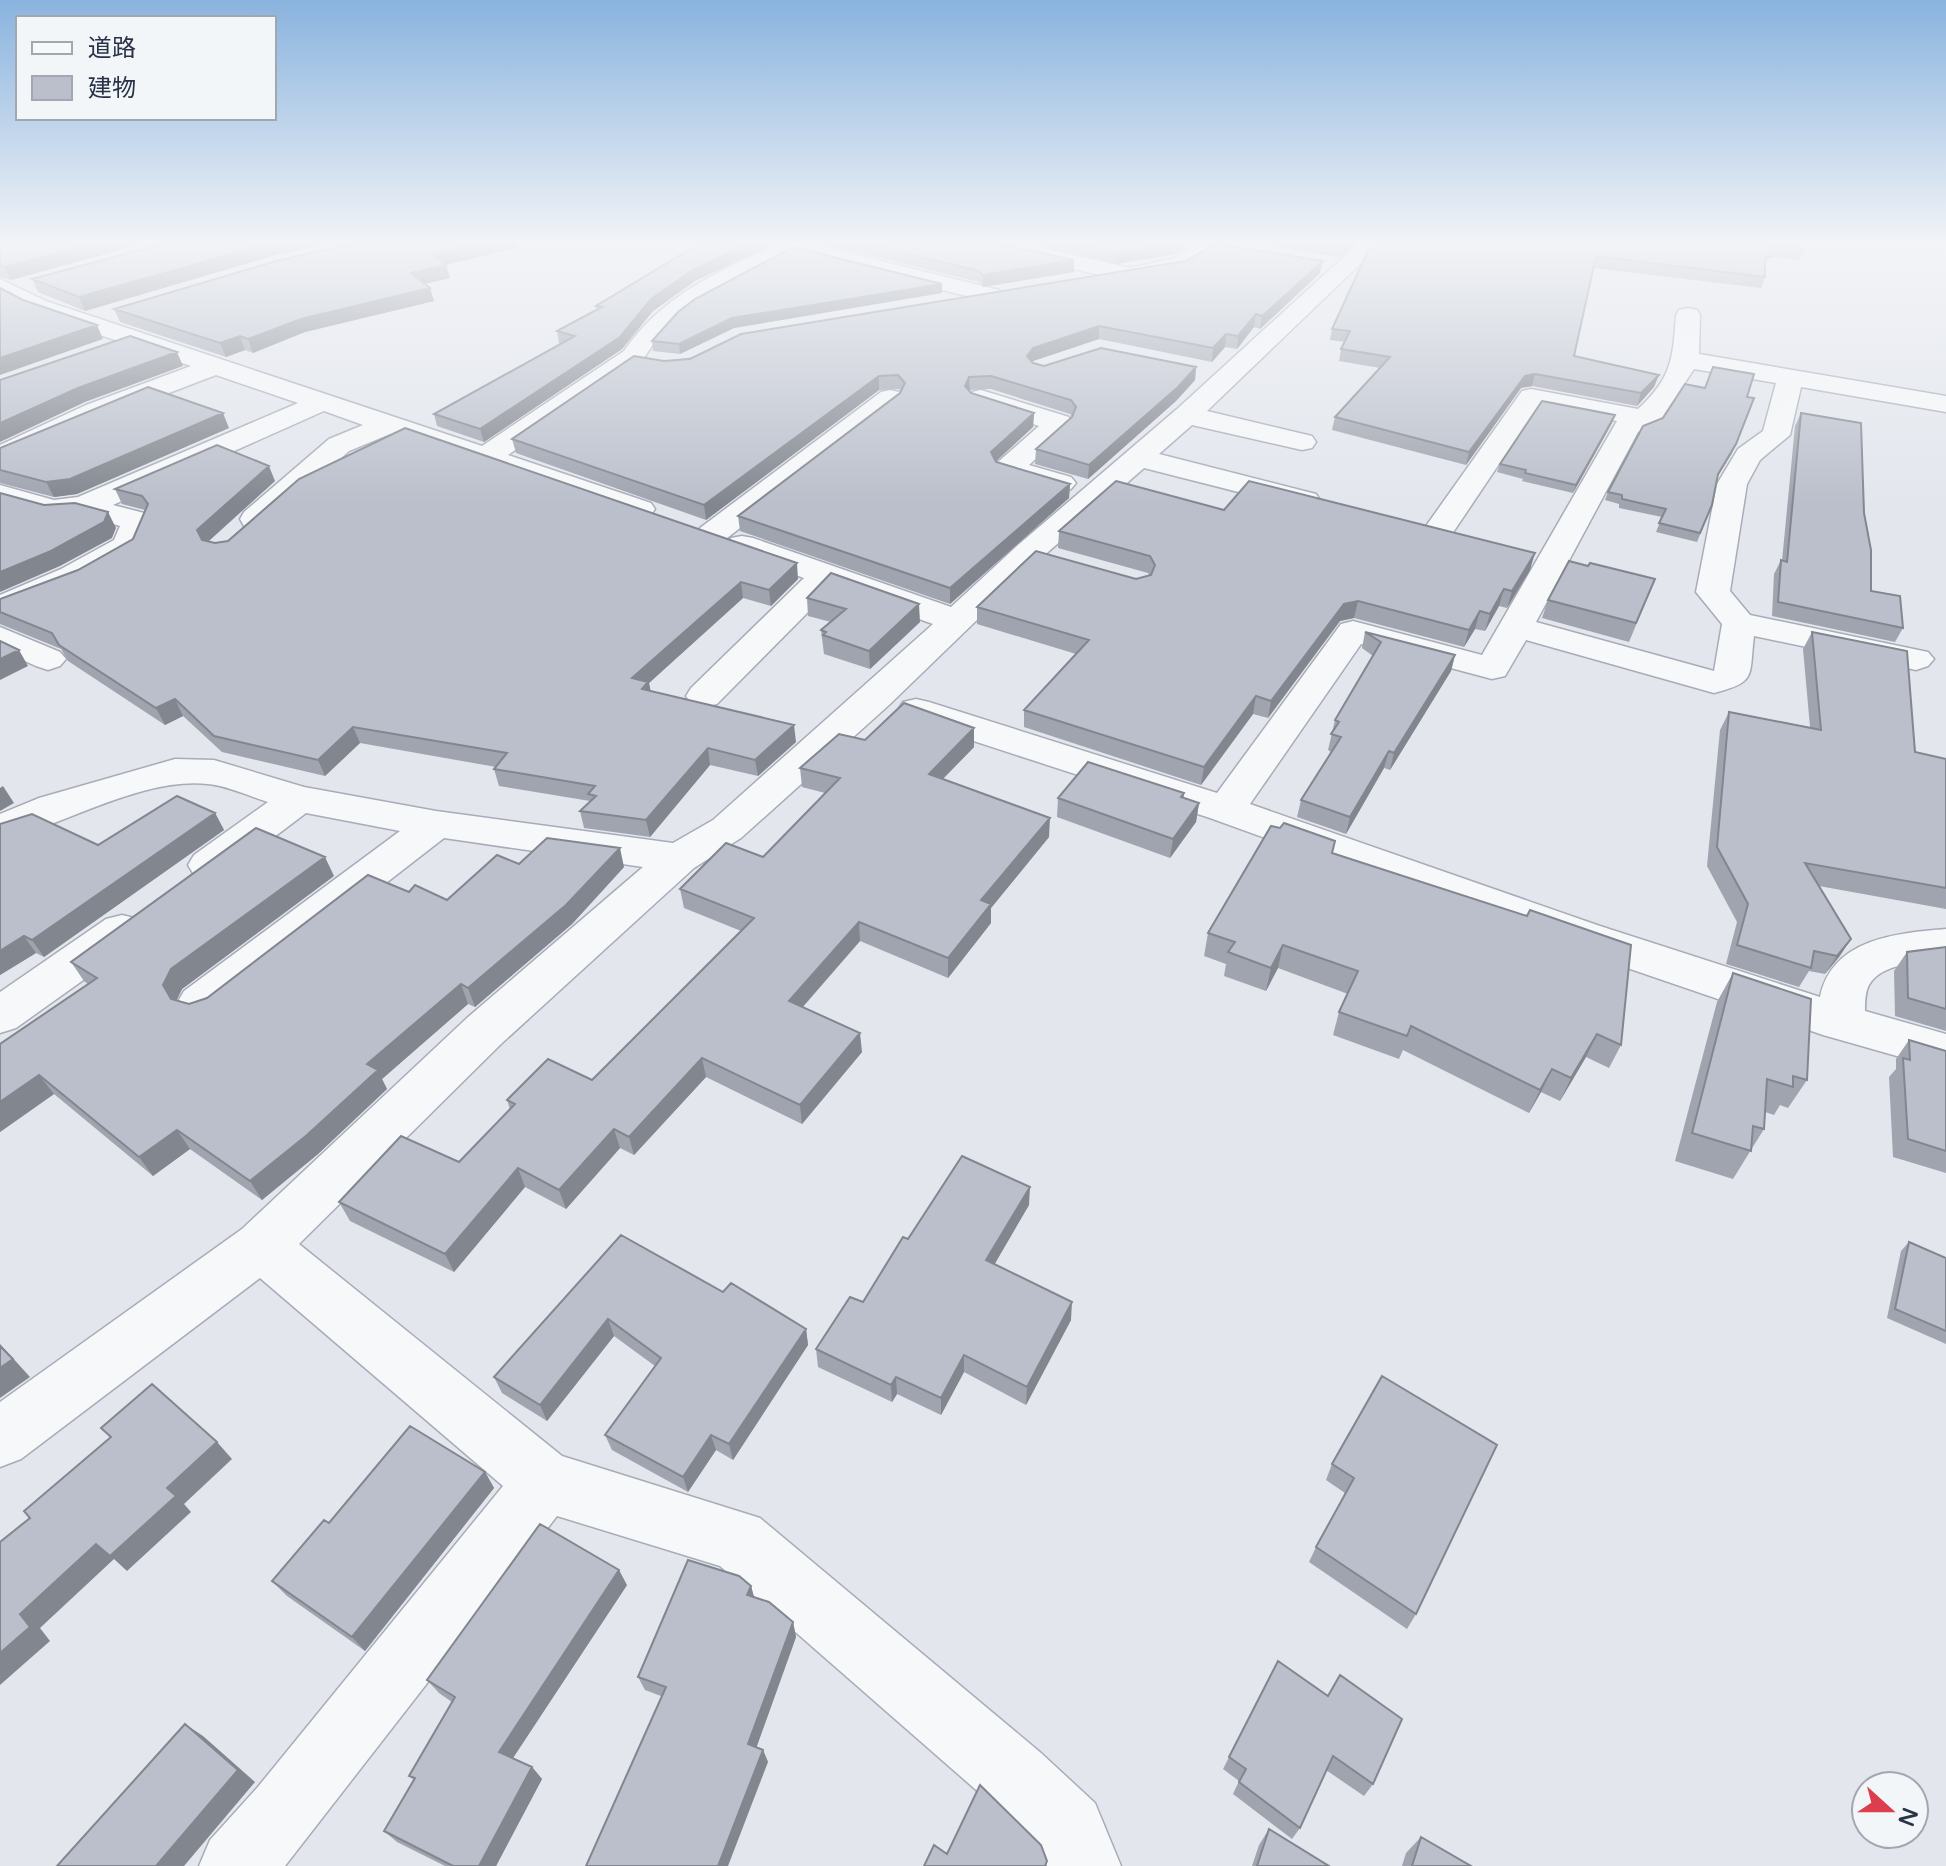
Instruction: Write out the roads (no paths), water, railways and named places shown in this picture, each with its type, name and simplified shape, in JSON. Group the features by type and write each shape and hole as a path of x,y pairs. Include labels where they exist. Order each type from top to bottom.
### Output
{"street":[{"path":"111,330 487,456 955,620"},
{"path":"487,456 644,361 645,334 650,330"},
{"path":"0,1438 261,1246 484,1031 679,858 727,829 876,697 955,620 1044,557 1094,493 1187,415 1214,373 1261,330"},
{"path":"1225,810 1353,631 1492,668 1516,627 1540,558 1627,427 1647,419 1657,409 1686,360 1687,330"},
{"path":"105,350 135,339"},
{"path":"1686,360 1946,404"},
{"path":"0,456 96,411 215,366"},
{"path":"1790,379 1776,435 1748,455 1732,484 1713,592 1739,623 1916,659"},
{"path":"1407,526 1452,537 1531,397 1647,419"},
{"path":"711,535 890,398"},
{"path":"981,398 1059,423 1008,468 1094,493"},
{"path":"0,494 53,509 84,506 322,402"},
{"path":"1187,415 1302,442"},
{"path":"234,537 339,445 389,424"},
{"path":"1136,457 1332,507"},
{"path":"0,607 73,576 128,545 137,521 84,506"},
{"path":"704,696 826,575"},
{"path":"1516,627 1714,682 1731,677 1739,623"},
{"path":"0,637 48,659"},
{"path":"876,697 1225,810 1549,926 1840,1023 1946,1052"},
{"path":"0,829 53,807 175,771 214,772 299,799 436,824 679,858"},
{"path":"0,1016 299,799"},
{"path":"200,1003 436,824"},
{"path":"1840,1023 1846,982 1868,961 1905,948 1946,945"},
{"path":"261,1246 545,1482 738,1540 1016,1778 1069,1829 1084,1866"},
{"path":"236,1866 283,1814 545,1482"}]}
